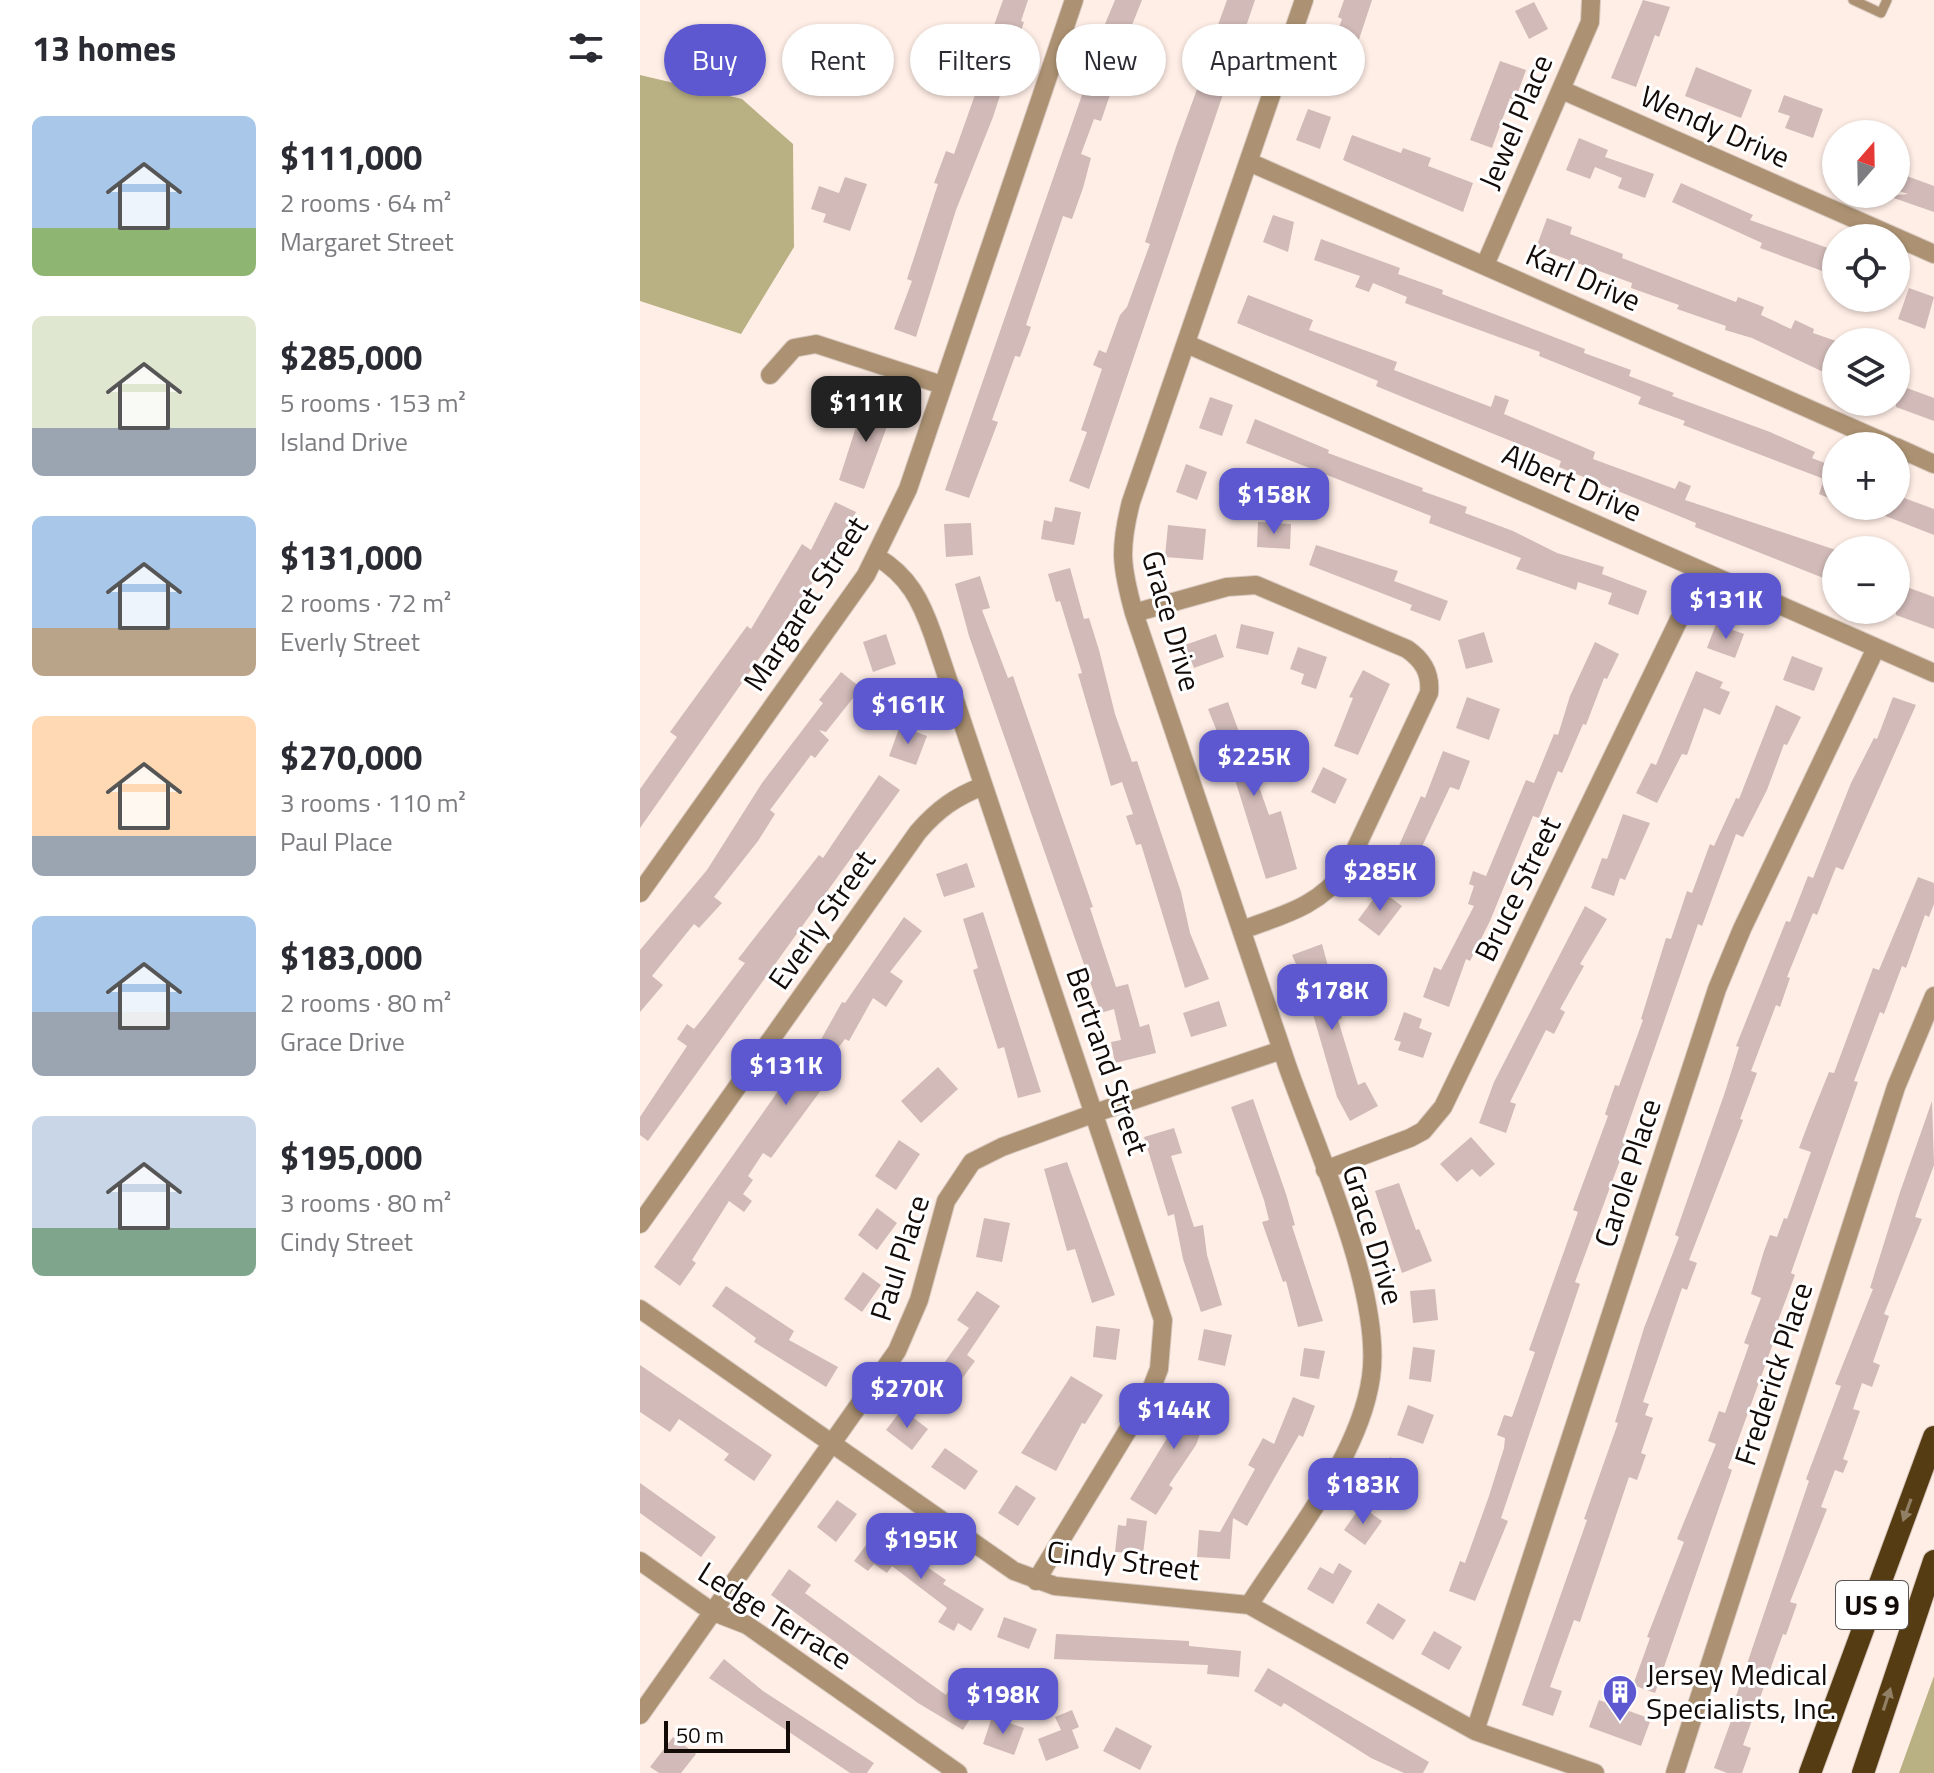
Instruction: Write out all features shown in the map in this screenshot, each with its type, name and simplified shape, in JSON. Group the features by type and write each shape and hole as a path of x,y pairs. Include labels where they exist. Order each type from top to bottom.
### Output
{"highway":[{"name":"US 9","path":"1810,1773 1934,1437"},
{"name":"US 9","path":"1863,1773 1934,1561"},
{"path":"1901,1656 1934,1584"}],"street":[{"name":"Margaret Street","path":"640,893 877,557 908,489 1074,0"},
{"name":"Grace Drive","path":"1249,1605 1336,1467 1360,1420 1371,1378 1372,1339 1367,1302 1325,1170 1134,613 1123,572 1121,542 1131,502 1304,0"},
{"name":"Jewel Place","path":"1485,265 1590,22 1591,0"},
{"name":"Wendy Drive","path":"1562,90 1934,254"},
{"name":"Karl Drive","path":"1249,162 1860,432"},
{"path":"770,375 794,348 816,344 942,385"},
{"name":"Albert Drive","path":"1187,344 1934,673"},
{"name":"Karl Drive","path":"1910,454 1934,464"},
{"name":"Bertrand Street","path":"877,557 905,578 921,604 1158,1299 1163,1343 1148,1397 1036,1581"},
{"name":"Bruce Street","path":"1325,1170 1410,1138 1423,1131 1443,1107 1702,572"},
{"path":"1134,613 1227,587 1256,585 1407,649 1420,658 1426,670 1429,693 1346,869 1333,887 1308,904 1242,930"},
{"name":"Carole Place","path":"1475,1731 1717,989 1742,929 1876,648"},
{"name":"Everly Street","path":"640,1224 918,832 937,810 957,796 983,786"},
{"name":"Frederick Place","path":"1675,1773 1896,1087 1934,996"},
{"name":"Paul Place","path":"640,1715 890,1362 909,1327 946,1201 957,1180 972,1162 1002,1147 1095,1113 1282,1050"},
{"name":"Cindy Street","path":"640,1309 831,1447 964,1538 1036,1581 1249,1605 1475,1731 1595,1773"},
{"name":"Ledge Terrace","path":"640,1561 711,1611 738,1619 958,1773"}],"lane":[{"path":"1853,0 1881,13 1887,0"}],"shaded area":[{"path":"640,75 664,81 664,96 729,96 742,99 793,144 794,247 741,334 640,301"},
{"path":"1934,1676 1934,1773 1899,1773"}],"building":[{"path":"1003,0 1028,0 1021,21 1023,24 994,24"},
{"path":"1115,0 1142,0 1132,24 1105,24"},
{"path":"1227,0 1255,0 1247,24 1218,24"},
{"path":"1344,0 1372,0 1364,24 1340,24 1342,19 1338,17"},
{"path":"1643,0 1670,7 1659,37 1655,35 1636,87 1611,78"},
{"path":"1534,2 1548,29 1529,39 1515,11"},
{"path":"1500,61 1526,70 1515,100 1510,98 1492,148 1470,140"},
{"path":"1696,67 1752,90 1741,118 1685,96"},
{"path":"1784,95 1823,109 1813,138 1785,128 1790,116 1778,112"},
{"path":"975,96 1000,96 956,210 916,337 894,329 912,281 907,279 938,184 934,183 946,151 954,154"},
{"path":"1082,96 1110,96 1101,121 1094,119 1081,154 1091,158 1083,188 1072,219 1063,216 1026,325 1031,327 1020,357 1015,356 992,420 998,422 969,498 945,490"},
{"path":"1195,96 1222,96 1089,489 1069,481 1087,432 1081,430 1102,369 1093,365 1099,350 1106,353 1120,315 1127,307 1150,244 1145,242"},
{"path":"1308,109 1331,117 1320,149 1296,140"},
{"path":"1352,135 1401,153 1403,148 1431,158 1428,166 1473,183 1463,212 1343,160"},
{"path":"1579,138 1608,150 1605,157 1654,174 1645,198 1618,188 1622,178 1595,167 1590,179 1566,170"},
{"path":"845,177 867,184 850,231 823,222 826,214 811,209 819,186 839,193"},
{"path":"1910,177 1934,186 1934,212 1910,204"},
{"path":"1681,183 1753,215 1750,220 1822,246 1822,271 1760,248 1762,243 1672,202"},
{"path":"1273,215 1294,222 1288,252 1263,242"},
{"path":"1547,218 1572,227 1570,234 1623,254 1622,258 1736,302 1738,297 1764,307 1761,315 1791,329 1795,320 1822,336 1822,371 1752,338 1725,330 1726,326 1677,309 1679,305 1631,288 1632,283 1536,248"},
{"path":"1321,239 1400,268 1398,274 1585,349 1584,353 1631,370 1629,376 1674,393 1672,396 1815,452 1812,458 1822,462 1822,478 1683,425 1685,421 1638,404 1641,397 1539,356 1540,352 1405,303 1407,297 1373,283 1369,292 1355,287 1360,276 1314,260"},
{"path":"1910,288 1934,297 1925,329 1898,319 1900,312 1910,312"},
{"path":"1248,295 1313,320 1309,330 1397,362 1394,370 1491,407 1495,395 1509,400 1504,414 1595,452 1593,459 1675,489 1679,481 1691,486 1685,500 1822,545 1822,577 1695,527 1696,523 1559,467 1561,461 1376,386 1378,381 1237,323"},
{"path":"1910,389 1934,398 1934,421 1910,412"},
{"path":"1210,397 1233,405 1222,436 1199,428"},
{"path":"865,399 893,410 864,489 839,480"},
{"path":"1255,419 1329,450 1328,453 1467,507 1465,513 1513,531 1557,553 1604,567 1602,574 1647,591 1638,615 1608,604 1612,593 1578,582 1576,590 1516,569 1521,558 1429,523 1431,516 1246,443"},
{"path":"1186,464 1207,472 1197,500 1176,492"},
{"path":"1910,500 1934,509 1934,535 1896,520 1910,520"},
{"path":"835,502 856,512 841,542 640,828 640,789 677,737 670,732 747,626 751,629 802,544 811,550"},
{"path":"1055,507 1081,512 1074,545 1041,539 1044,520 1052,522"},
{"path":"1258,522 1291,524 1290,549 1257,547"},
{"path":"971,523 973,555 946,557 944,524"},
{"path":"1168,525 1206,529 1203,560 1165,557"},
{"path":"1316,545 1398,571 1394,581 1448,601 1440,621 1410,610 1412,605 1309,565"},
{"path":"1070,568 1084,619 1089,618 1099,650 1115,714 1132,762 1137,761 1181,892 1190,933 1209,979 1185,988 1141,844 1136,845 1126,816 1133,814 1122,782 1111,786 1078,674 1082,673 1060,601 1056,602 1048,574"},
{"path":"980,576 990,608 982,610 1008,678 1013,676 1093,907 1090,908 1116,987 1128,984 1140,1027 1149,1024 1156,1053 1115,1063 1111,1042 1121,1040 1114,1009 1101,1013 969,636 955,584"},
{"path":"1910,588 1934,597 1934,629 1910,620"},
{"path":"1241,624 1274,632 1268,655 1236,648"},
{"path":"1716,624 1744,634 1735,658 1707,648"},
{"path":"1484,632 1493,662 1466,669 1458,640"},
{"path":"886,634 896,664 873,672 863,642"},
{"path":"1216,634 1224,657 1194,668 1185,645"},
{"path":"1595,642 1619,654 1607,679 1604,678 1586,725 1583,724 1562,773 1558,771 1539,818 1533,816 1490,921 1470,961 1466,959 1449,1007 1423,997 1434,967 1441,970 1474,906 1468,904 1474,886 1469,884 1473,871 1486,876 1526,780 1534,783 1554,734 1558,735 1570,696"},
{"path":"1298,647 1327,657 1316,689 1301,684 1304,674 1290,669"},
{"path":"1792,656 1823,668 1814,691 1783,680"},
{"path":"1363,670 1390,684 1358,755 1334,746 1353,698 1349,697"},
{"path":"1696,671 1723,682 1720,688 1730,692 1720,715 1704,708 1687,755 1682,754 1657,803 1636,793 1651,763 1656,765"},
{"path":"841,672 861,688 826,732 819,730 829,740 815,758 811,755 770,810 775,814 758,841 714,897 722,903 699,928 694,924 652,976 663,985 640,1012 640,950 707,870 762,783 823,703 819,700"},
{"path":"1467,697 1500,709 1489,740 1456,728"},
{"path":"1893,697 1916,705 1843,870 1836,867 1817,915 1813,913 1787,977 1790,978 1780,1007 1776,1005 1751,1071 1757,1073 1740,1119 1743,1120 1689,1260 1697,1263 1687,1290 1682,1288 1643,1402 1649,1404 1645,1415 1653,1418 1641,1453 1646,1455 1637,1480 1629,1477 1580,1622 1574,1620 1550,1687 1562,1691 1553,1716 1522,1705 1587,1520 1584,1519 1618,1423 1615,1422 1644,1328 1679,1237 1675,1235 1725,1092 1739,1047 1736,1046 1786,921 1790,922 1808,876 1813,878 1851,783 1874,738 1877,739"},
{"path":"1228,702 1246,751 1252,749 1261,780 1257,781 1269,815 1281,811 1297,869 1266,879 1222,738 1208,709"},
{"path":"1776,705 1801,717 1787,745 1784,744 1767,790 1743,837 1736,834 1702,926 1698,924 1622,1142 1626,1144 1575,1282 1580,1284 1501,1518 1508,1521 1475,1601 1449,1591 1460,1561 1465,1563 1504,1448 1505,1438 1497,1435 1504,1415 1512,1417 1535,1352 1529,1350 1578,1212 1573,1210 1608,1116 1605,1114 1615,1085 1619,1086 1643,1020 1666,938 1671,939 1687,891 1692,893 1710,844 1714,846 1736,798 1739,799"},
{"path":"900,726 927,736 916,765 889,756"},
{"path":"1443,751 1470,761 1459,790 1450,787 1418,855 1423,857 1412,887 1385,877 1421,796 1425,798"},
{"path":"1323,767 1347,779 1335,804 1311,792"},
{"path":"879,775 900,790 648,1141 640,1135 640,1117 687,1046 677,1039 687,1024 694,1029 703,1018 745,963 738,959 819,855 823,858"},
{"path":"1623,814 1650,823 1625,880 1620,878 1614,896 1591,888 1602,858 1607,859"},
{"path":"967,863 975,887 944,897 936,874"},
{"path":"1918,877 1934,883 1934,904 1929,917 1925,915 1906,968 1902,966 1884,1014 1880,1012 1854,1081 1858,1082 1791,1273 1795,1275 1776,1326 1779,1327 1728,1468 1732,1470 1655,1693 1633,1685 1650,1638 1647,1637 1684,1542 1677,1539 1716,1444 1708,1441 1719,1411 1725,1413 1749,1345 1744,1343 1761,1298 1751,1294 1764,1251 1770,1235 1777,1237 1784,1218 1787,1219 1811,1152 1799,1148 1810,1119 1829,1072 1834,1073 1873,968 1879,970"},
{"path":"1380,890 1402,906 1379,936 1358,920"},
{"path":"1585,906 1607,919 1580,964 1584,966 1560,1009 1565,1012 1554,1034 1546,1030 1510,1102 1516,1104 1506,1133 1479,1123 1494,1082"},
{"path":"983,912 1041,1092 1018,1098 1004,1047 998,1049 973,970 978,968 963,919"},
{"path":"904,917 922,931 890,972 903,981 886,1007 873,998 849,1041 845,1039 821,1071 830,1078 771,1158 763,1153 748,1176 753,1180 743,1194 752,1201 744,1212 729,1201 692,1260 696,1263 680,1286 654,1267 786,1080 816,1040 819,1043 842,1002 845,1003"},
{"path":"1322,944 1342,1018 1338,1020 1358,1085 1365,1082 1378,1106 1350,1121 1337,1097 1303,980 1292,955"},
{"path":"1219,1001 1227,1026 1191,1037 1183,1013"},
{"path":"1404,1012 1422,1019 1419,1028 1432,1033 1423,1058 1398,1050 1401,1042 1394,1040"},
{"path":"938,1067 958,1089 921,1123 901,1101"},
{"path":"1253,1099 1286,1194 1295,1225 1292,1226 1323,1321 1298,1327 1286,1281 1283,1282 1262,1222 1269,1220 1264,1200 1231,1107"},
{"path":"1932,1101 1934,1165 1915,1217 1922,1219 1884,1314 1889,1316 1873,1362 1880,1365 1872,1387 1862,1383 1853,1409 1860,1411 1843,1459 1848,1461 1843,1473 1835,1470 1821,1507 1827,1509 1790,1602 1797,1604 1743,1745 1751,1748 1742,1773 1727,1773 1714,1768 1731,1721 1728,1720 1809,1481 1806,1479 1841,1386 1835,1384 1873,1289 1870,1288 1900,1192"},
{"path":"1174,1128 1182,1153 1171,1156 1194,1227 1203,1225 1207,1255 1222,1305 1201,1312 1183,1259 1174,1214 1168,1216 1144,1137"},
{"path":"1471,1137 1495,1164 1480,1177 1472,1169 1457,1182 1440,1164"},
{"path":"899,1140 920,1154 896,1190 875,1176"},
{"path":"1067,1162 1115,1295 1092,1303 1075,1249 1067,1251 1044,1169"},
{"path":"1399,1183 1416,1230 1419,1229 1432,1261 1402,1273 1375,1191"},
{"path":"877,1208 897,1223 877,1250 858,1235"},
{"path":"984,1218 1010,1223 1002,1262 976,1257"},
{"path":"863,1272 881,1285 862,1312 844,1299"},
{"path":"726,1286 794,1331 789,1340 838,1367 826,1387 754,1342 756,1338 712,1306"},
{"path":"1435,1289 1438,1320 1413,1323 1410,1291"},
{"path":"977,1291 1000,1306 967,1355 975,1361 956,1387 937,1373 969,1328 957,1320"},
{"path":"1096,1326 1120,1329 1116,1360 1093,1357"},
{"path":"1204,1329 1232,1335 1225,1366 1198,1360"},
{"path":"1413,1347 1435,1350 1431,1382 1409,1379"},
{"path":"1304,1348 1325,1351 1319,1379 1300,1376"},
{"path":"640,1365 772,1455 754,1481 724,1460 729,1454 679,1419 670,1432 640,1412"},
{"path":"1071,1376 1103,1395 1085,1424 1082,1423 1056,1471 1021,1453"},
{"path":"1192,1383 1215,1392 1196,1445 1169,1485 1173,1488 1156,1515 1130,1499 1178,1420"},
{"path":"1293,1397 1315,1406 1303,1437 1299,1435 1247,1526 1233,1518 1230,1559 1197,1557 1199,1530 1220,1532 1255,1469 1248,1465 1263,1438 1274,1444"},
{"path":"1408,1405 1434,1415 1423,1444 1397,1435"},
{"path":"902,1409 928,1429 912,1450 886,1430"},
{"path":"945,1448 978,1471 965,1490 931,1467"},
{"path":"1390,1457 1412,1470 1397,1498 1374,1485"},
{"path":"640,1483 716,1537 701,1557 640,1513"},
{"path":"1016,1485 1036,1498 1018,1526 998,1513"},
{"path":"837,1500 857,1514 836,1542 817,1527"},
{"path":"1361,1506 1382,1521 1365,1545 1344,1530"},
{"path":"1127,1518 1147,1521 1143,1554 1115,1552 1118,1525 1126,1526"},
{"path":"876,1532 946,1580 943,1584 984,1609 971,1631 958,1623 954,1631 938,1622 947,1608 892,1566 887,1573 874,1564 868,1571 854,1561"},
{"path":"1339,1563 1352,1571 1333,1604 1307,1589 1320,1567 1333,1574"},
{"path":"789,1569 811,1585 805,1593 946,1695 949,1690 977,1708 963,1730 918,1703 771,1595"},
{"path":"1378,1603 1406,1620 1393,1640 1366,1623"},
{"path":"1004,1617 1037,1629 1029,1649 997,1637"},
{"path":"1434,1631 1462,1647 1449,1670 1421,1654"},
{"path":"1056,1634 1189,1641 1189,1646 1241,1651 1239,1677 1207,1674 1208,1665 1054,1659"},
{"path":"724,1659 763,1691 874,1763 867,1773 850,1773 709,1678"},
{"path":"1268,1668 1429,1762 1423,1773 1404,1773 1371,1758 1284,1703 1281,1707 1254,1691"},
{"name":"Jersey Medical Specialists, Inc.","path":"1599,1700 1651,1719 1641,1746 1589,1727"},
{"path":"1072,1710 1079,1727 1072,1730 1079,1748 1046,1761 1038,1739 1061,1730 1055,1717"},
{"path":"992,1717 1024,1728 1014,1755 983,1744"},
{"path":"1116,1727 1152,1746 1140,1770 1103,1751"},
{"path":"673,1737 696,1754 681,1773 659,1773 650,1767"}],"place":[{"name":"Jersey Medical Specialists, Inc.","path":"1620,1723"}]}
